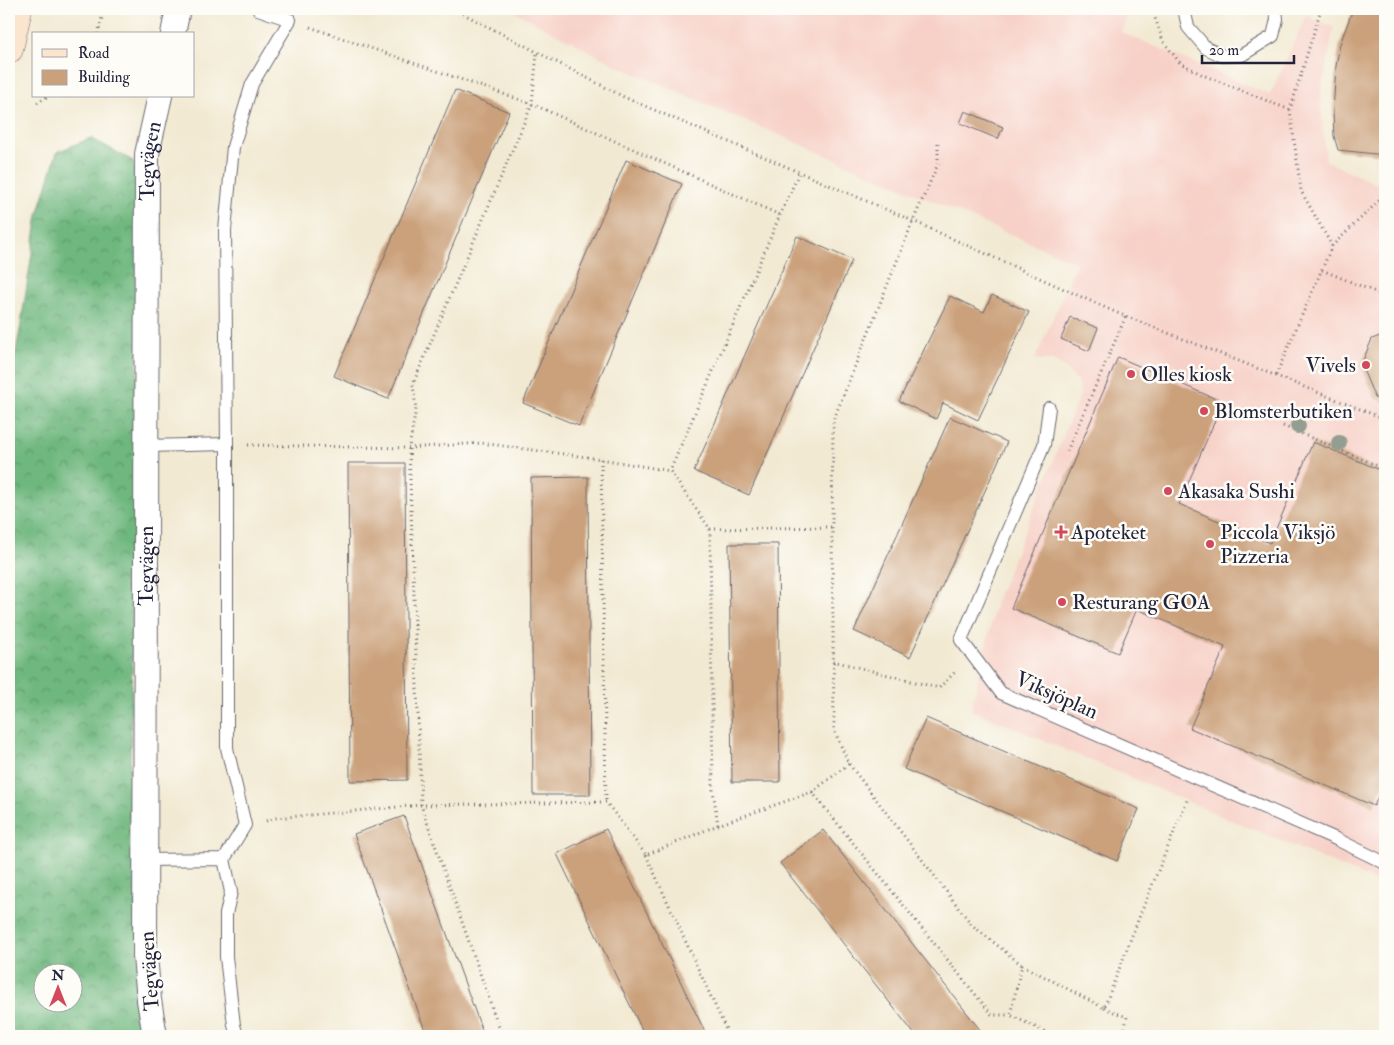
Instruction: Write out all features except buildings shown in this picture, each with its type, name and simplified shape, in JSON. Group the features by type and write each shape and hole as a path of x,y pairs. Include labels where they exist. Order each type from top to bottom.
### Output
{"main road":[{"path":"9,49 18,9"}],"street":[{"path":"173,32 178,9"},
{"name":"Tegvägen","path":"156,1036 149,1000 145,956 145,860 148,154 160,98"}],"lane":[{"path":"237,1036 234,1026 226,957 226,914 231,892 224,859 245,825 228,748 225,230 233,147 252,84 290,20 258,9"},
{"path":"1184,9 1188,26 1206,48 1223,56 1242,55 1273,36 1277,19 1276,9"},
{"name":"Viksjöplan","path":"1049,408 1044,445 961,640 1001,693 1385,862"},
{"path":"147,446 227,444"},
{"path":"145,860 224,859"}],"path":[{"path":"98,32 104,9"},
{"path":"454,9 624,97 1115,312 1385,418"},
{"path":"1321,9 1290,110 1301,191 1332,246"},
{"path":"290,20 532,104 780,215"},
{"path":"502,1036 420,805 409,448 416,409 414,384 532,104 537,53"},
{"path":"37,104 45,98"},
{"path":"938,144 938,164 833,421 834,730 849,764 972,925 1022,966 1104,1008 1127,1017 1123,1036"},
{"path":"670,471 780,215 800,173"},
{"path":"1276,375 1332,246 1385,195"},
{"path":"1322,270 1385,296"},
{"path":"1283,426 1385,469"},
{"path":"227,444 409,448 482,443 601,459 670,471 710,529 713,790 718,825"},
{"path":"601,459 606,802 646,855 729,1036"},
{"path":"710,529 832,527"},
{"path":"646,855 718,825 812,792 849,764"},
{"path":"1104,1008 1196,779"},
{"path":"812,792 992,1015 1010,1015 1054,1036"},
{"path":"245,825 276,818 420,805 606,802"},
{"path":"1010,1015 1022,966"}],"shaded area":[{"path":"510,9 1130,9 1121,32 1270,95 1306,16 1334,27 1320,98 1326,161 1385,188 1385,885 971,710 996,602 1080,394 1077,380 1067,370 1054,361 1035,359 1077,263 618,66"}],"green space":[{"path":"91,138 133,161 140,215 130,774 142,1036 9,1036 9,386 38,215 57,152"}],"place":[{"name":"Vivels","path":"1366,365"},
{"name":"Olles kiosk","path":"1131,374"},
{"name":"Blomsterbutiken","path":"1204,411"},
{"name":"Akasaka Sushi","path":"1168,491"},
{"name":"Apoteket","path":"1061,532"},
{"name":"Piccola Viksjö Pizzeria","path":"1210,544"},
{"name":"Resturang GOA","path":"1062,602"}]}
